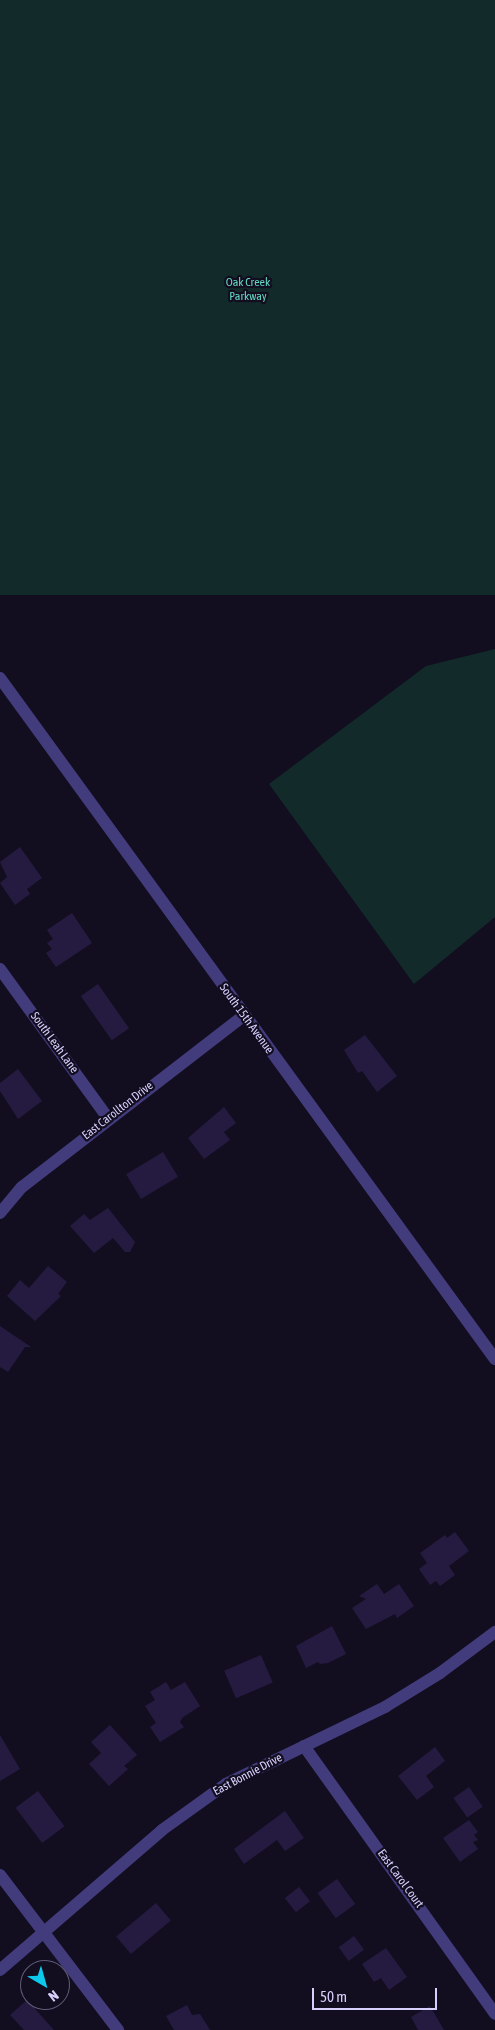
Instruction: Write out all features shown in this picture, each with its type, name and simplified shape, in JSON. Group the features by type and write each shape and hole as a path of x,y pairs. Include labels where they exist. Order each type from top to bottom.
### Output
{"street":[{"name":"South 15th Avenue","path":"0,678 243,1016 495,1359"},
{"name":"South Leah Lane","path":"0,969 108,1118"},
{"name":"East Carollton Drive","path":"0,1213 22,1187 108,1118 243,1016"},
{"name":"East Bonnie Drive","path":"0,1970 162,1830 226,1784 385,1707 440,1673 495,1632"},
{"name":"East Carol Court","path":"304,1746 495,2014"},
{"path":"0,1875 44,1930 118,2030"}],"green space":[{"name":"Oak Creek Parkway","path":"0,0 495,0 495,595 0,595"},
{"path":"495,649 495,917 414,984 269,784 426,666"}],"building":[{"path":"20,847 42,878 27,889 30,894 15,905 0,883 7,877 0,862"},
{"path":"72,913 92,943 56,967 46,953 52,949 47,943 53,939 47,930"},
{"path":"98,984 129,1028 112,1040 81,996"},
{"path":"365,1035 397,1076 377,1092 362,1071 358,1073 344,1050"},
{"path":"18,1069 42,1101 18,1119 0,1091 0,1083"},
{"path":"224,1107 236,1123 224,1132 230,1140 204,1159 188,1138"},
{"path":"163,1152 178,1177 141,1199 126,1174"},
{"path":"108,1208 135,1242 130,1252 125,1252 113,1238 94,1253 70,1226 84,1214 90,1220"},
{"path":"48,1266 67,1282 58,1294 61,1296 35,1321 7,1296 20,1280 29,1288"},
{"path":"0,1326 31,1347 25,1347 8,1372 0,1367"},
{"path":"455,1532 469,1551 449,1566 455,1575 440,1586 436,1581 430,1585 419,1569 427,1563 420,1553 445,1535 447,1538"},
{"path":"377,1584 384,1594 399,1584 414,1606 397,1618 395,1614 366,1629 352,1608 366,1599 359,1596"},
{"path":"332,1626 346,1654 328,1663 320,1664 318,1662 306,1668 296,1646"},
{"path":"261,1655 273,1683 236,1698 224,1671"},
{"path":"166,1682 171,1690 185,1682 200,1706 182,1718 180,1722 184,1727 160,1742 150,1727 156,1723 145,1706 155,1700 150,1692"},
{"path":"110,1725 137,1755 124,1766 128,1769 109,1786 89,1764 101,1753 91,1742"},
{"path":"0,1735 20,1769 0,1781"},
{"path":"435,1747 445,1761 426,1776 434,1787 417,1800 398,1776"},
{"path":"469,1787 483,1807 467,1818 453,1798"},
{"path":"38,1791 64,1826 42,1843 16,1808"},
{"path":"285,1811 304,1838 285,1851 277,1840 244,1864 234,1849"},
{"path":"469,1820 478,1832 474,1835 478,1840 473,1842 478,1849 460,1862 443,1838"},
{"path":"337,1879 355,1904 336,1918 318,1893"},
{"path":"299,1887 310,1901 296,1912 285,1898"},
{"path":"156,1903 171,1921 131,1954 116,1936"},
{"path":"354,1936 364,1950 349,1961 339,1947"},
{"path":"386,1948 407,1977 389,1990 381,1978 374,1982 362,1964"},
{"path":"187,2005 192,2015 200,2014 210,2030 174,2030 166,2016"},
{"path":"20,2006 20,2010 36,2010 54,2030 24,2030 10,2015"},
{"path":"430,2006 444,2030 418,2030 411,2017"}]}
